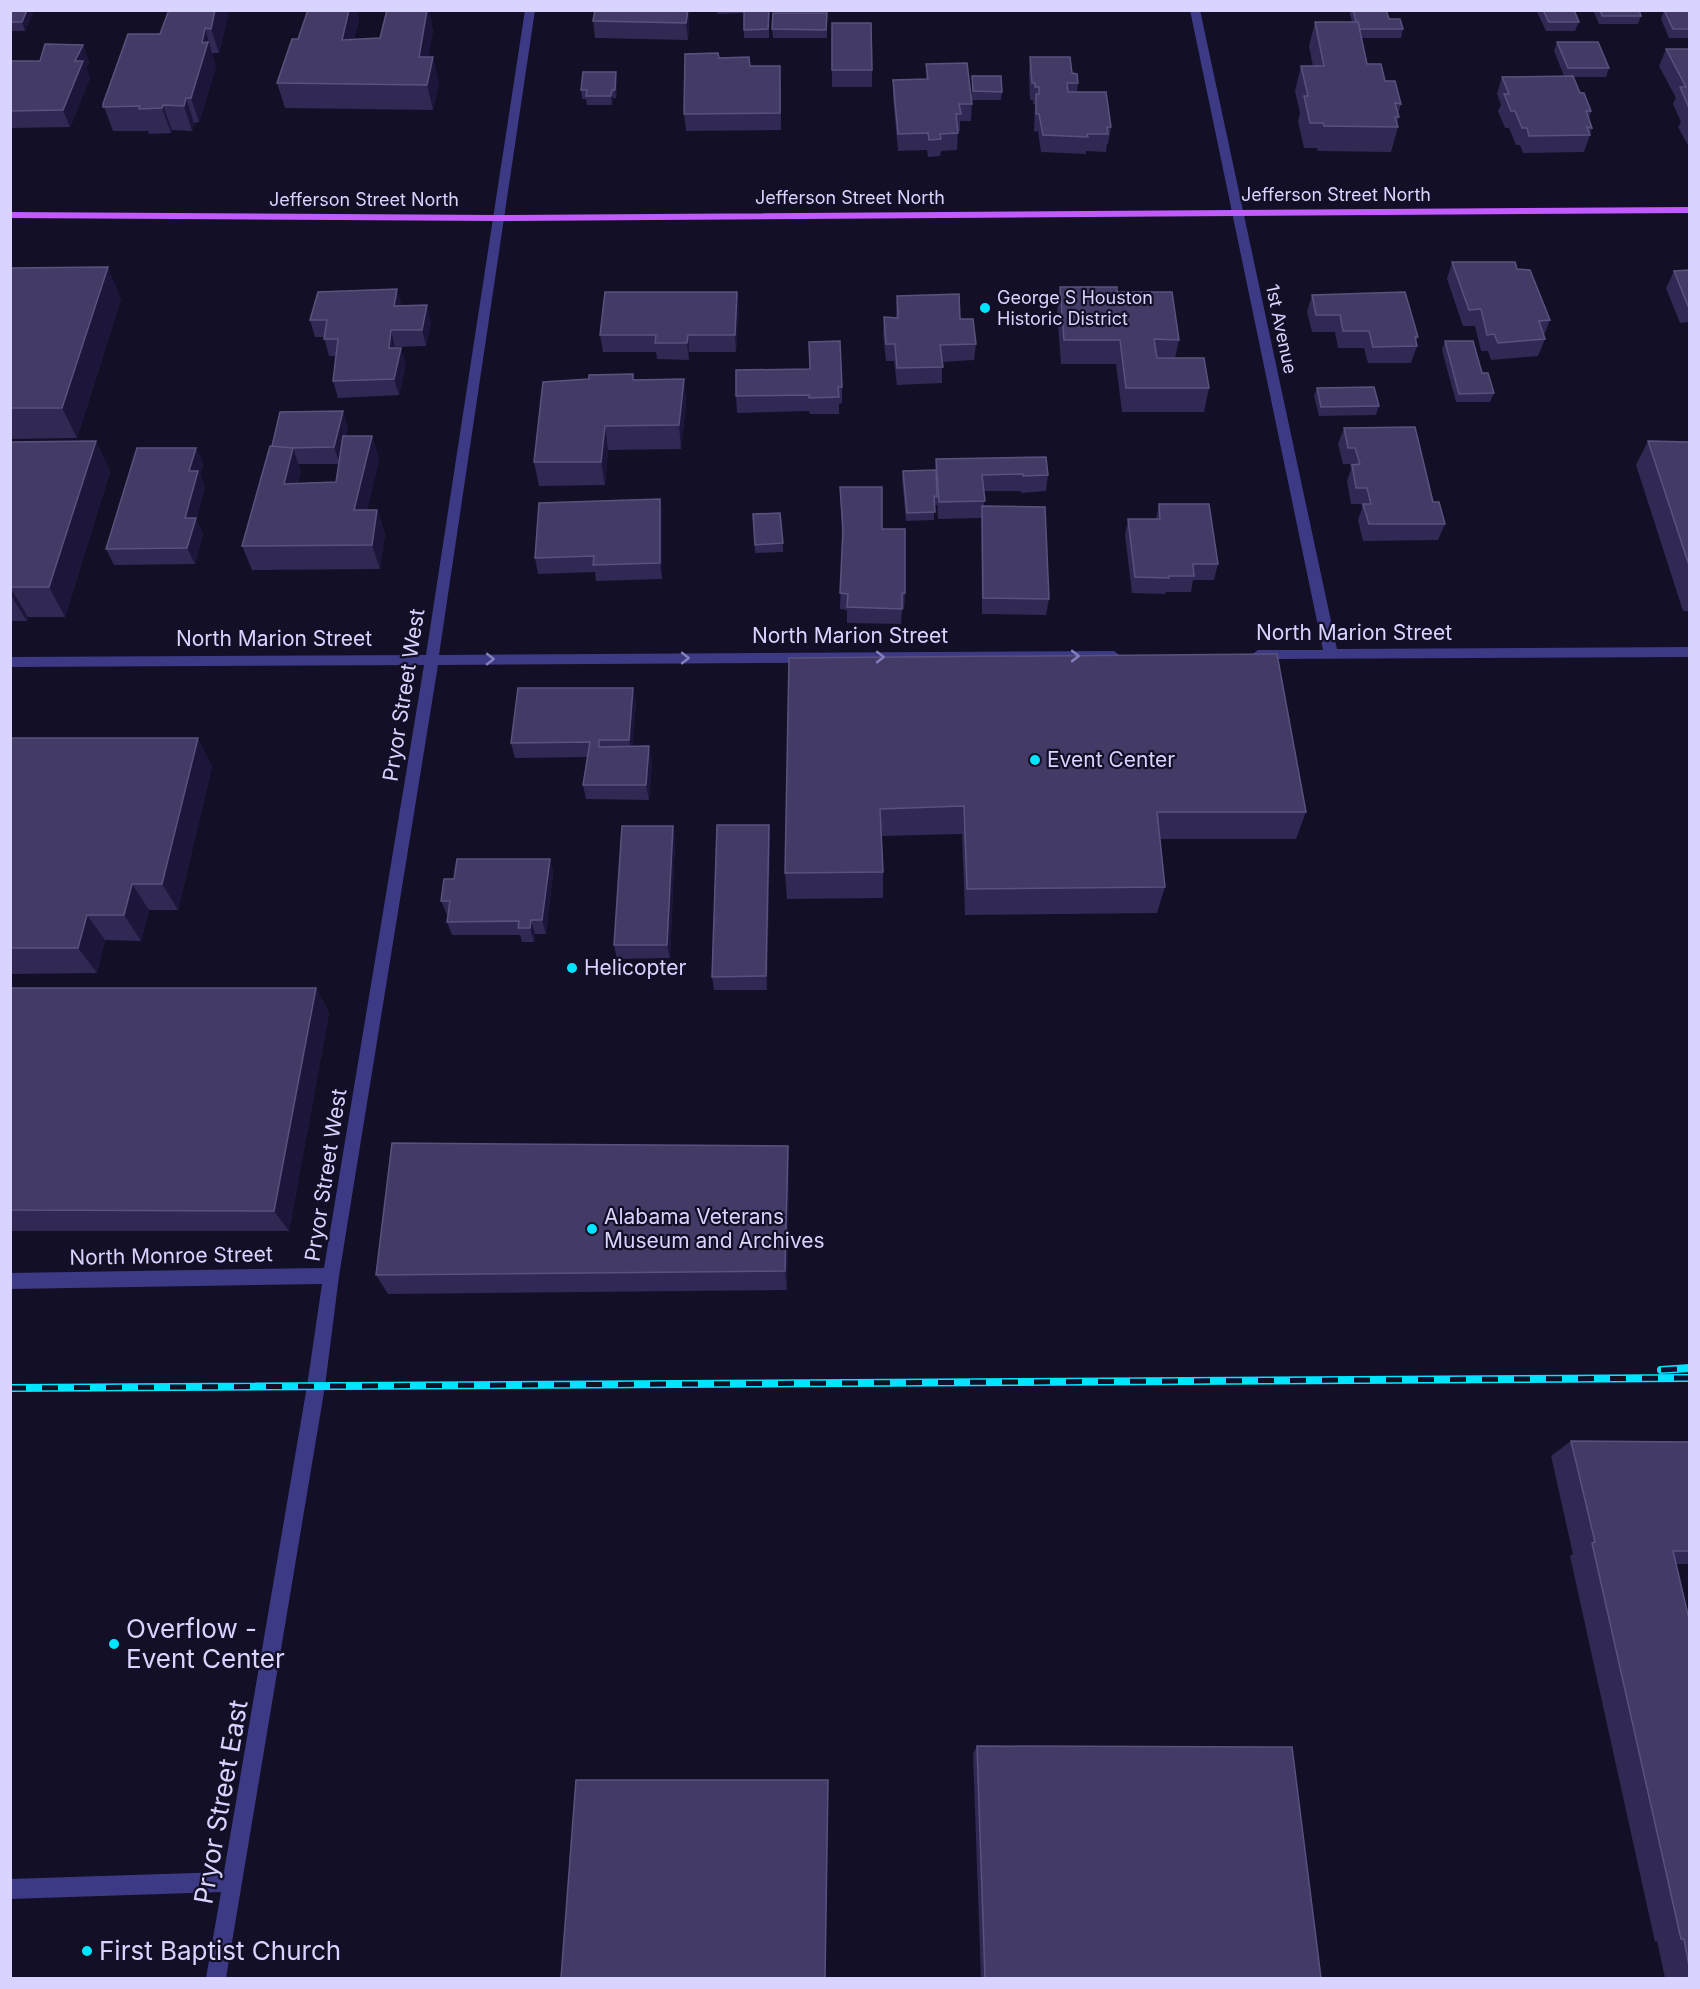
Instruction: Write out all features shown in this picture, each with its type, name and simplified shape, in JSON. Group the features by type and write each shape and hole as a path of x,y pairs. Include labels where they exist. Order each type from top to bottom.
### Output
{"main road":[{"name":"Jefferson Street North","path":"10,215 498,218 1689,210"}],"street":[{"name":"Pryor Street West","path":"316,1386 432,659 530,10"},
{"name":"1st Avenue","path":"1195,10 1331,654"},
{"name":"North Marion Street","path":"1249,655 1689,652"},
{"name":"North Marion Street","path":"10,662 1131,656"},
{"name":"North Monroe Street","path":"10,1281 332,1276"},
{"name":"Pryor Street East","path":"216,1978 316,1386"},
{"path":"10,1889 233,1882"}],"building":[{"path":"10,10 27,10 22,22 10,22"},
{"path":"169,10 215,10 211,29 205,28 202,43 208,42 191,98 186,98 184,106 163,105 162,108 139,109 140,106 103,107 128,34 160,34"},
{"path":"308,10 349,10 342,40 380,38 387,10 427,10 419,57 433,57 427,85 277,83 292,39 298,39"},
{"path":"595,10 688,10 686,23 593,21"},
{"path":"744,10 769,10 768,29 744,30"},
{"path":"1353,10 1386,10 1389,19 1400,19 1403,29 1360,29"},
{"path":"1543,10 1574,10 1579,22 1549,22"},
{"path":"1600,10 1639,10 1641,16 1602,16"},
{"path":"1664,10 1689,10 1689,29 1673,29"},
{"path":"773,13 827,13 826,30 772,29"},
{"path":"1315,22 1358,22 1367,64 1381,64 1385,81 1395,81 1401,104 1395,103 1399,117 1395,117 1398,127 1324,126 1323,123 1310,123 1304,96 1308,96 1301,66 1324,66"},
{"path":"832,23 871,23 872,70 832,70"},
{"path":"1557,42 1598,42 1609,68 1568,68"},
{"path":"45,44 83,45 75,61 83,61 63,110 10,111 10,61 40,61"},
{"path":"1666,49 1689,49 1689,108 1680,87 1686,87"},
{"path":"718,53 719,58 749,57 750,66 780,66 780,113 684,114 685,54"},
{"path":"1030,57 1070,57 1072,73 1077,74 1078,83 1067,83 1068,92 1106,92 1111,127 1107,127 1108,134 1087,134 1088,137 1043,135 1039,114 1036,114 1036,94 1039,94 1039,87 1035,87 1035,83 1032,83"},
{"path":"967,63 972,104 959,104 961,114 956,114 958,133 940,134 941,139 929,140 928,133 898,134 893,80 928,79 926,64"},
{"path":"583,72 616,72 615,90 612,90 611,96 586,96 587,90 581,90"},
{"path":"972,76 1001,76 1002,92 973,91"},
{"path":"1573,76 1580,93 1584,93 1591,111 1586,111 1592,128 1587,127 1590,135 1529,136 1527,128 1522,128 1515,111 1511,111 1504,94 1509,94 1502,77"},
{"path":"1452,262 1515,262 1517,269 1530,270 1550,320 1539,321 1545,339 1498,343 1494,334 1487,335 1481,309 1469,310"},
{"path":"108,267 62,408 10,408 10,268"},
{"path":"1689,270 1689,306 1688,306 1674,271"},
{"path":"1060,287 1117,287 1117,292 1172,292 1179,340 1154,339 1157,358 1204,358 1209,388 1126,388 1120,340 1064,340"},
{"path":"397,289 394,306 427,305 422,330 391,330 389,348 401,348 394,379 333,381 338,339 324,339 327,320 310,320 318,292"},
{"path":"605,292 737,292 735,335 688,335 687,343 655,343 656,335 600,335"},
{"path":"1405,292 1418,337 1415,337 1417,346 1373,347 1369,331 1343,331 1340,315 1316,315 1312,295"},
{"path":"959,294 960,319 973,319 976,344 940,345 943,367 897,368 895,344 886,344 884,317 898,318 897,296"},
{"path":"840,341 842,387 838,387 839,397 736,396 736,370 810,369 809,342"},
{"path":"1445,341 1473,341 1482,373 1488,373 1494,393 1459,394"},
{"path":"633,374 633,380 684,379 679,425 605,426 601,462 534,462 543,382 589,379 589,375"},
{"path":"1374,387 1379,406 1321,407 1317,388"},
{"path":"343,411 334,447 272,446 280,412"},
{"path":"1415,427 1433,502 1439,502 1445,524 1369,524 1363,504 1371,504 1367,488 1356,488 1352,465 1360,464 1355,448 1348,448 1344,428"},
{"path":"343,436 372,436 354,510 377,510 372,545 242,546 270,446 293,448 284,484 336,482"},
{"path":"96,441 49,587 10,587 10,442"},
{"path":"1648,441 1689,442 1689,565"},
{"path":"137,448 196,448 189,471 198,471 185,518 196,518 187,548 106,549"},
{"path":"1046,457 1048,475 982,475 985,501 939,502 936,459"},
{"path":"936,470 935,512 907,513 903,471"},
{"path":"840,487 882,487 882,529 905,529 905,593 902,593 902,609 847,607 848,594 840,593 843,529"},
{"path":"660,499 660,563 593,565 594,556 535,558 539,503"},
{"path":"1159,504 1209,504 1218,564 1193,564 1194,576 1135,577 1128,519 1160,519"},
{"path":"982,506 1045,507 1049,599 983,598"},
{"path":"780,513 783,543 755,545 753,514"},
{"name":"Event Center","path":"1277,654 1306,812 1157,812 1165,887 967,889 964,806 880,809 883,872 785,873 789,658"},
{"path":"518,688 633,688 629,740 599,740 599,747 649,746 646,785 583,785 590,742 511,743"},
{"path":"10,738 198,738 162,884 132,884 124,915 87,915 78,948 10,948"},
{"path":"717,825 769,825 766,976 712,977"},
{"path":"622,826 673,826 667,945 614,945"},
{"path":"457,859 550,859 542,920 531,920 530,928 518,928 519,921 447,922 450,901 441,901 444,879 454,879"},
{"path":"10,988 316,988 274,1211 10,1210"},
{"name":"Alabama Veterans Museum and Archives","path":"392,1143 788,1146 785,1271 376,1275"},
{"path":"1571,1441 1689,1442 1689,1551 1673,1551 1689,1619 1689,1966 1684,1939 1681,1939"},
{"path":"977,1746 1292,1747 1321,1978 985,1978"},
{"path":"576,1780 828,1780 825,1978 561,1978"}],"railway":[{"path":"1661,1370 1690,1368"},
{"path":"10,1388 1690,1378"}],"place":[{"name":"George S Houston Historic District","path":"985,308"},
{"name":"Event Center","path":"1035,760"},
{"name":"Helicopter","path":"572,968"},
{"name":"Alabama Veterans Museum and Archives","path":"592,1229"},
{"name":"Overflow - Event Center","path":"114,1644"},
{"name":"First Baptist Church","path":"87,1951"}]}
